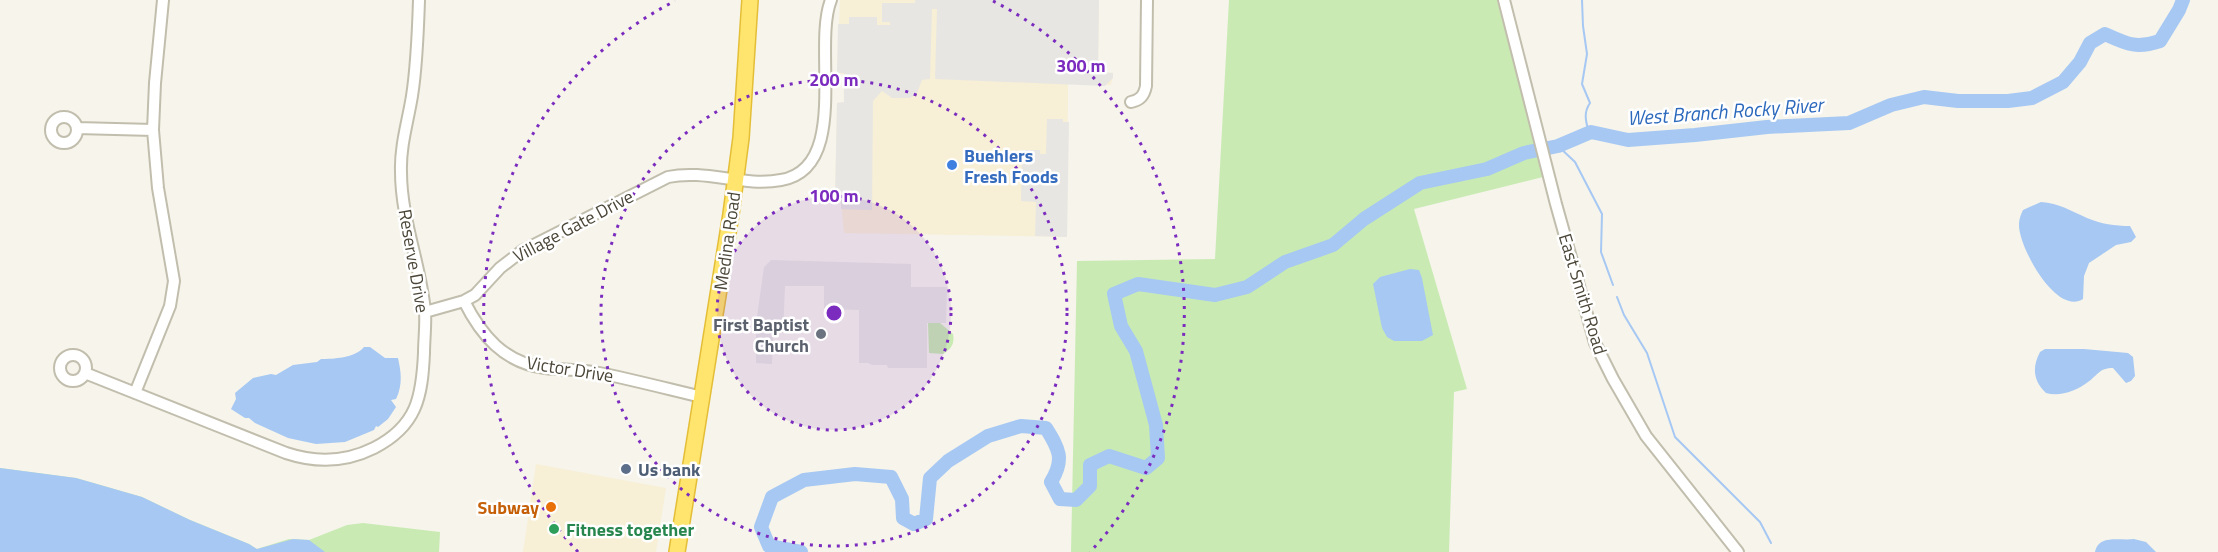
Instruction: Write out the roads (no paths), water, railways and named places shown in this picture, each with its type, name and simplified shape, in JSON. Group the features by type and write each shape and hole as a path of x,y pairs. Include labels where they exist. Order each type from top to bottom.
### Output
{"highway":[{"name":"Medina Road","path":"676,552 735,179 744,99 750,0"}],"street":[{"path":"135,393 170,306 174,281 158,188 153,130 155,83 164,0"},
{"name":"Reserve Drive","path":"85,373 298,457 324,460 352,457 380,445 410,418 423,383 425,312 404,202 401,171 402,150 416,64 419,0"},
{"name":"Village Gate Drive","path":"425,312 464,301 475,295 500,268 522,251 658,181 680,174 693,174 769,182 785,180 799,174 809,164 823,136 827,20 831,0"},
{"path":"1131,102 1138,101 1146,86 1147,0"},
{"name":"East Smith Road","path":"1504,0 1595,343 1646,436 1738,552"},
{"path":"77,128 153,130"},
{"name":"Victor Drive","path":"464,301 478,328 487,339 519,361 545,368 599,373 702,397"}],"water":[{"path":"2041,202 2059,206 2098,222 2130,226 2136,237 2131,242 2116,245 2089,263 2084,276 2083,299 2072,302 2061,298 2041,276 2025,247 2020,234 2021,215 2023,210"},
{"path":"1410,269 1419,270 1422,278 1433,335 1422,341 1394,341 1387,337 1382,328 1373,284 1380,277"},
{"path":"364,347 370,347 385,358 398,358 400,368 398,394 396,399 391,400 396,407 388,419 378,427 376,426 374,430 345,442 316,444 288,438 231,409 236,399 235,393 253,378 276,375 293,365 350,356"},
{"path":"2045,349 2084,349 2128,353 2133,357 2135,376 2126,383 2113,368 2108,368 2078,388 2062,394 2046,393 2038,384 2035,374 2040,352"},
{"path":"0,468 76,478 142,497 257,549 293,539 309,540 325,552 0,552"},
{"path":"2134,539 2146,542 2156,552 2095,552 2097,546 2105,541"}],"waterway":[{"path":"1582,0 1587,54 1582,84 1590,103 1586,114 1589,133"},
{"name":"West Branch Rocky River","path":"801,552 769,546 761,527 772,497 804,480 855,474 891,477 902,499 903,518 914,524 926,519 930,478 948,461 988,436 1021,426 1046,428 1054,442 1059,460 1051,482 1060,499 1076,500 1090,486 1090,465 1109,456 1146,468 1158,458 1156,425 1136,351 1121,326 1114,294 1138,284 1215,295 1247,287 1285,262 1333,245 1364,219 1420,183 1487,169 1524,153 1558,146 1591,132 1628,140 1695,135 1767,127 1849,123 1891,105 1924,97 1958,101 2008,101 2032,98 2063,82 2080,62 2090,43 2105,34 2138,45 2160,41 2183,0"},
{"path":"1558,146 1575,162 1602,214 1601,252 1613,285"},
{"path":"1617,297 1624,315 1647,353 1675,437 1760,522 1771,543"}],"place":[{"name":"Buehlers Fresh Foods","path":"952,165"},
{"name":"First Baptist Church","path":"821,334"},
{"name":"Us bank","path":"626,469"},
{"name":"Subway","path":"551,507"},
{"name":"Fitness together","path":"554,529"}]}
